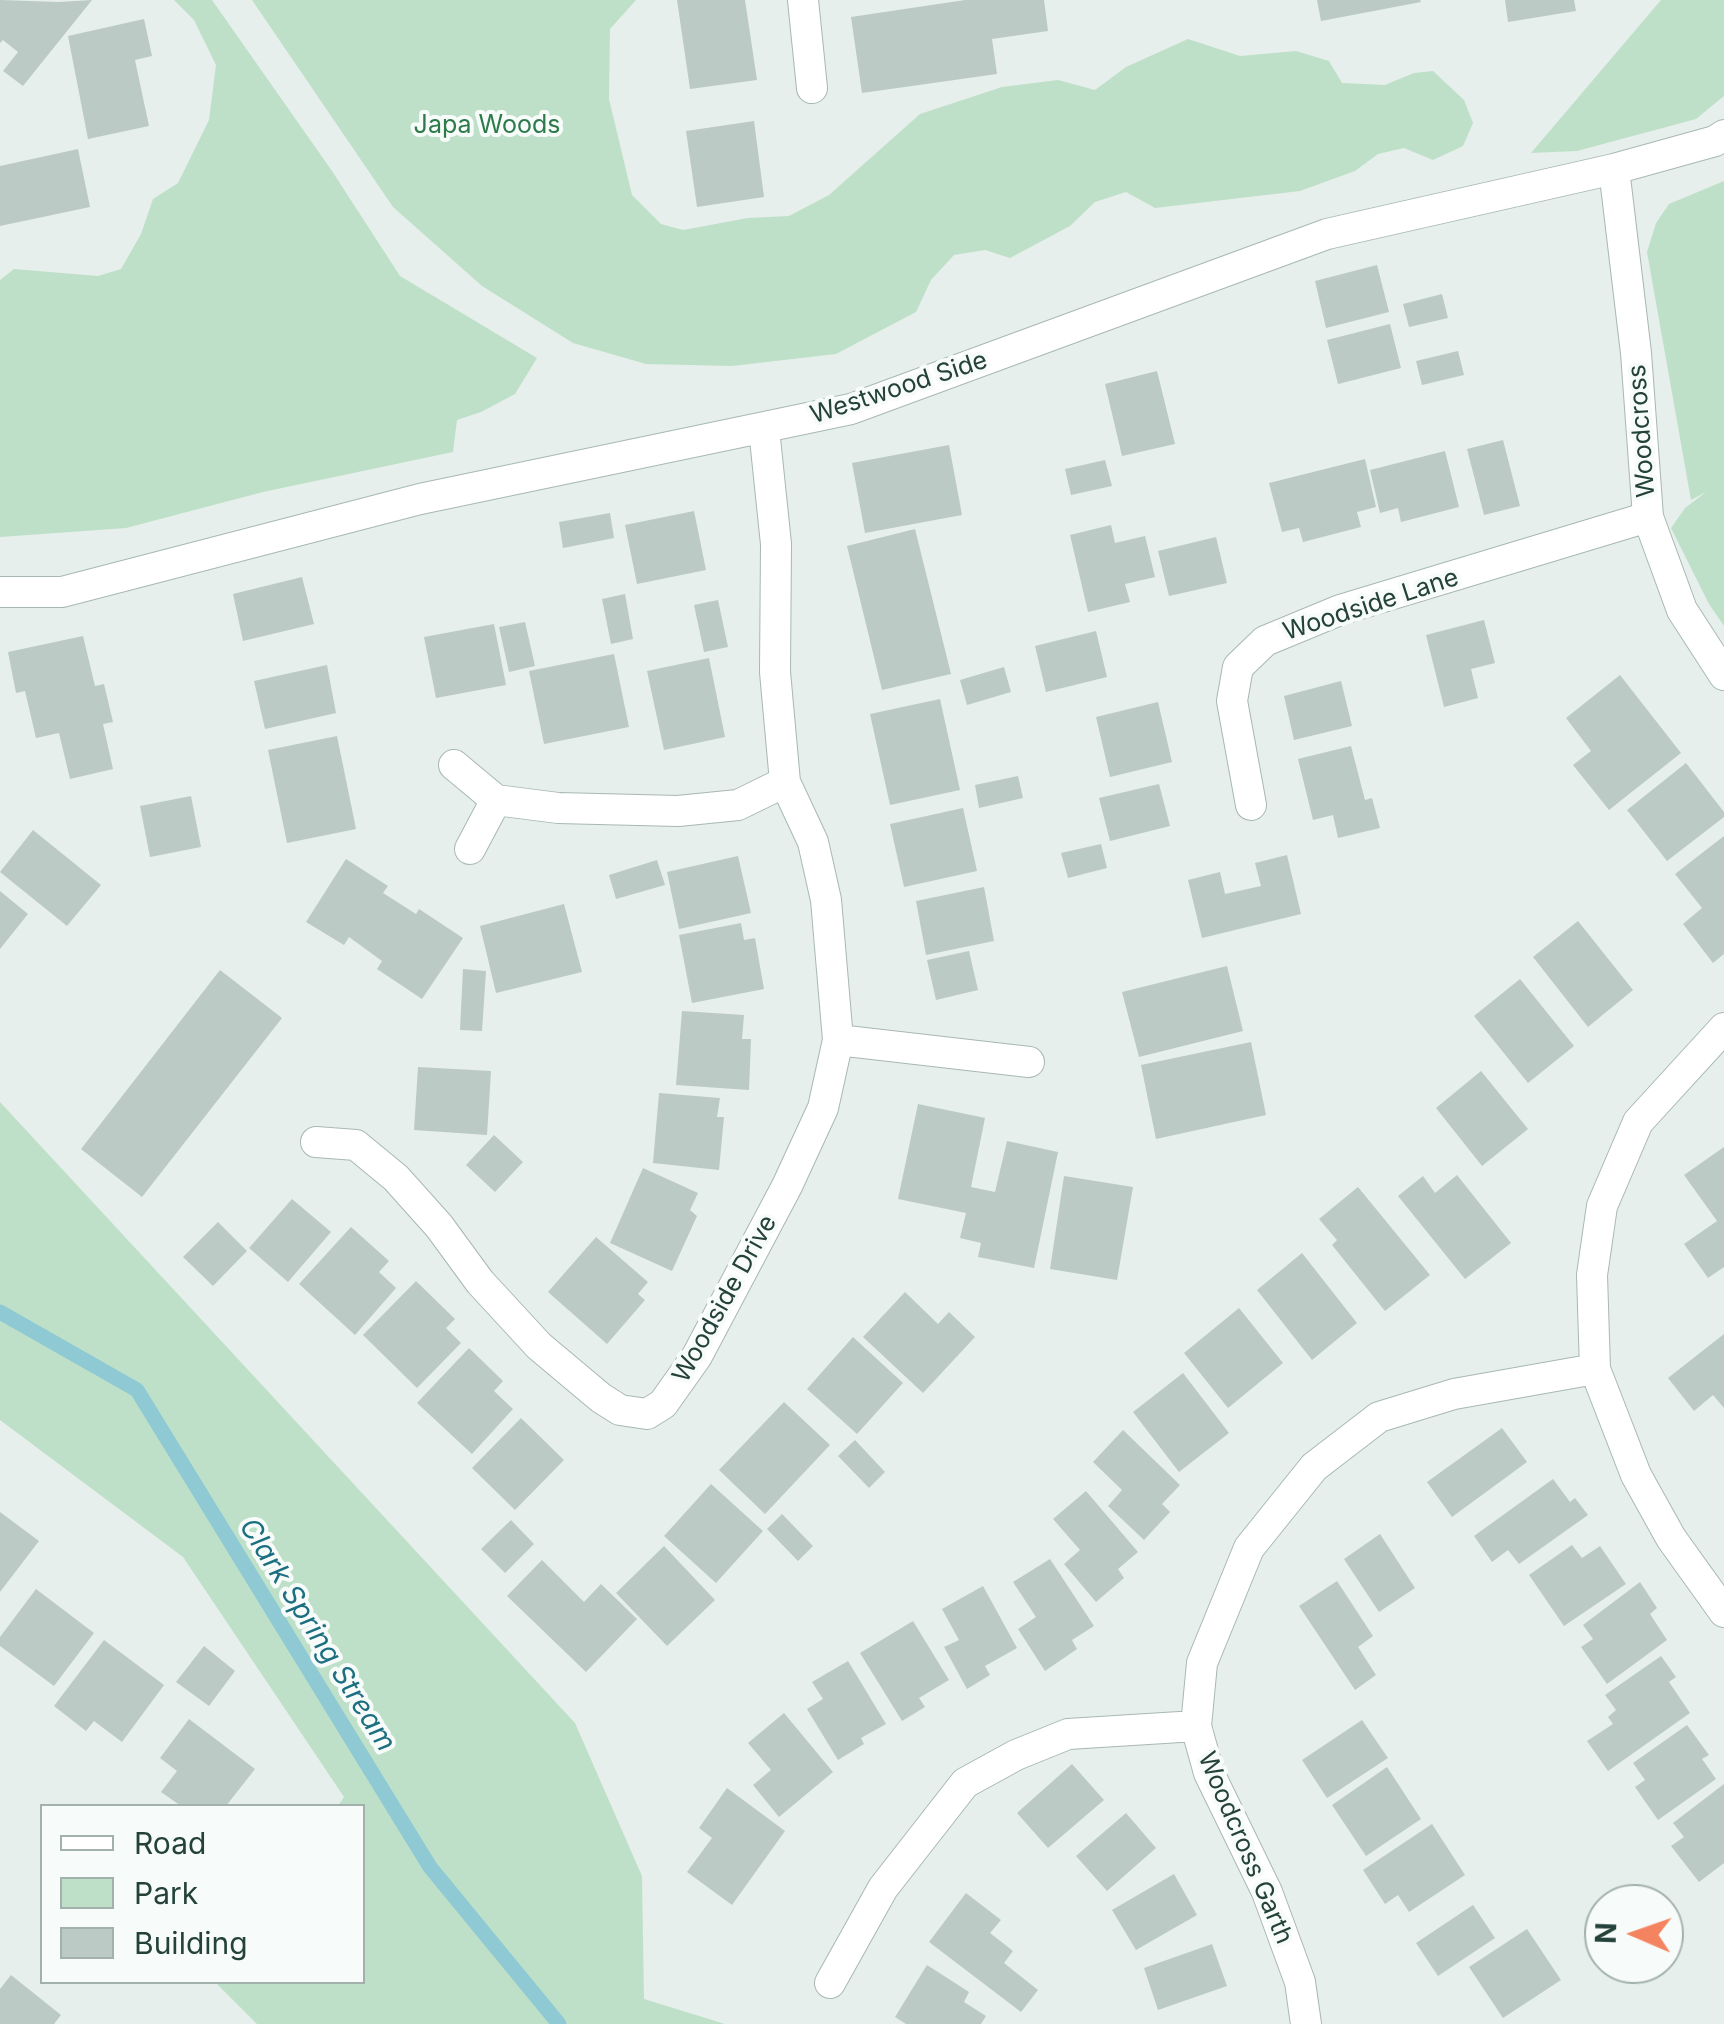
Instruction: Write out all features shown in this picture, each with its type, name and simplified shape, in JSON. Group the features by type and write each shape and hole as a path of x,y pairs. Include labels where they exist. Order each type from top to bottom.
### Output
{"street":[{"path":"803,0 812,88"},
{"name":"Westwood Side","path":"0,592 62,592 420,499 851,409 1327,234 1614,169 1715,141 1724,135"},
{"name":"Woodcross","path":"1614,169 1636,353 1648,517 1682,610 1724,675"},
{"name":"Woodside Drive","path":"316,1142 356,1145 396,1178 439,1226 480,1282 539,1346 620,1410 646,1414 664,1404 697,1356 770,1219 823,1108 838,1040 826,900 814,842 785,782 775,672 776,544 764,429"},
{"name":"Woodside Lane","path":"1251,805 1232,701 1238,667 1265,641 1340,610 1648,517"},
{"path":"454,765 496,800 544,807 678,811 738,805 785,782"},
{"path":"470,849 496,800"},
{"path":"1724,1028 1638,1122 1602,1206 1592,1275 1595,1369 1636,1475 1671,1538 1724,1612"},
{"path":"838,1040 1029,1062"},
{"name":"Woodcross Garth","path":"1306,2024 1300,1982 1268,1892 1208,1773 1196,1726 1202,1662 1249,1548 1314,1468 1379,1417 1454,1394 1595,1369"},
{"path":"830,1983 883,1888 965,1783 1016,1754 1068,1734 1196,1726"}],"green space":[{"path":"174,0 212,0 400,276 537,358 515,394 457,420 453,452 263,492 126,528 0,537 0,280 14,269 98,276 121,269 141,234 153,199 178,183 209,120 216,65 194,20"},
{"name":"Japa Woods","path":"252,0 636,0 610,29 609,99 632,195 661,224 683,230 748,218 789,216 829,195 920,114 1002,87 1058,80 1095,90 1126,67 1188,39 1240,56 1296,51 1329,61 1342,83 1385,85 1414,73 1433,71 1464,100 1473,123 1463,146 1433,160 1404,148 1378,154 1355,171 1300,191 1155,208 1126,192 1095,202 1070,226 1010,258 985,250 954,255 931,280 916,312 836,354 732,366 646,364 573,343 482,286 393,207"},
{"path":"1661,0 1724,0 1724,96 1696,119 1577,151 1531,153"},
{"path":"1724,181 1724,626 1671,528 1685,508 1706,492 1691,500 1647,252 1656,223 1669,204"},
{"path":"0,1102 575,1723 642,1876 644,1999 725,2024 257,2024 217,1984 365,1984 365,1804 339,1804 344,1797 183,1557 0,1420"}],"building":[{"path":"0,0 92,0 23,86 3,71 18,52 3,40 0,43"},
{"path":"677,0 745,0 757,80 690,89"},
{"path":"965,0 1044,0 1048,31 992,39 997,74 862,93 851,17"},
{"path":"1317,0 1420,0 1421,2 1321,21"},
{"path":"1505,0 1574,0 1576,11 1508,22"},
{"path":"144,19 152,56 135,60 149,126 88,139 68,36"},
{"path":"754,121 764,197 697,207 686,131"},
{"path":"78,149 90,207 0,226 0,166"},
{"path":"1377,265 1389,312 1326,328 1315,281"},
{"path":"1442,294 1448,318 1409,327 1403,304"},
{"path":"1390,324 1401,368 1338,384 1327,340"},
{"path":"1458,351 1464,375 1422,385 1416,361"},
{"path":"1157,371 1175,444 1122,456 1105,384"},
{"path":"1503,440 1520,506 1484,515 1467,449"},
{"path":"949,445 962,515 865,533 852,463"},
{"path":"1445,451 1459,507 1401,522 1398,508 1380,513 1370,470"},
{"path":"1365,459 1376,507 1357,512 1361,527 1303,542 1299,528 1282,532 1269,483"},
{"path":"1105,460 1112,486 1071,495 1065,469"},
{"path":"694,511 706,570 637,584 625,525"},
{"path":"610,513 614,538 563,548 559,522"},
{"path":"1111,525 1115,543 1145,536 1155,577 1125,584 1130,602 1088,612 1070,535"},
{"path":"915,529 951,674 882,690 847,546"},
{"path":"1216,537 1227,583 1169,596 1158,551"},
{"path":"302,577 314,624 243,641 233,594"},
{"path":"625,594 633,639 611,644 602,599"},
{"path":"718,600 728,647 704,652 694,605"},
{"path":"1484,620 1495,663 1471,669 1478,698 1444,707 1426,635"},
{"path":"525,622 535,666 509,672 499,627"},
{"path":"494,624 506,685 436,698 424,637"},
{"path":"1096,631 1107,677 1046,692 1035,646"},
{"path":"83,636 95,686 104,684 113,722 103,724 113,769 70,779 59,733 36,738 25,691 16,693 8,652"},
{"path":"614,654 629,727 544,744 529,671"},
{"path":"709,658 725,737 664,750 647,671"},
{"path":"327,665 336,713 265,729 254,681"},
{"path":"1004,667 1011,692 967,705 960,680"},
{"path":"1620,675 1681,753 1609,810 1573,765 1591,751 1566,718"},
{"path":"1341,681 1352,726 1294,740 1284,696"},
{"path":"940,699 960,790 890,805 870,714"},
{"path":"1158,702 1172,762 1110,777 1096,717"},
{"path":"337,736 356,829 287,843 268,750"},
{"path":"1351,746 1365,800 1372,798 1380,828 1338,838 1333,815 1313,820 1298,759"},
{"path":"1686,763 1724,817 1667,861 1627,810"},
{"path":"1018,776 1023,798 979,808 975,785"},
{"path":"1159,784 1170,826 1110,841 1099,798"},
{"path":"191,796 201,847 150,857 140,806"},
{"path":"963,808 977,871 904,887 890,824"},
{"path":"33,830 101,885 67,926 0,872"},
{"path":"1724,836 1724,954 1713,963 1683,924 1702,908 1675,874"},
{"path":"1101,844 1107,868 1068,878 1061,853"},
{"path":"1287,855 1301,914 1202,938 1188,880 1220,872 1225,894 1261,886 1255,863"},
{"path":"738,856 751,913 679,929 667,872"},
{"path":"346,859 388,886 383,893 416,914 419,909 463,938 422,999 377,969 382,961 349,937 344,945 306,922"},
{"path":"657,860 665,885 616,899 609,875"},
{"path":"984,887 994,941 926,955 916,901"},
{"path":"0,891 28,914 0,949"},
{"path":"564,904 582,972 496,993 480,926"},
{"path":"1578,921 1633,990 1588,1027 1533,957"},
{"path":"741,923 744,940 755,938 764,989 692,1003 679,935"},
{"path":"969,951 978,990 936,1000 927,960"},
{"path":"1227,966 1243,1031 1139,1057 1122,992"},
{"path":"463,969 486,971 482,1031 460,1030"},
{"path":"220,970 282,1018 142,1197 81,1149"},
{"path":"1520,979 1574,1046 1528,1083 1474,1016"},
{"path":"682,1011 744,1015 742,1039 751,1039 749,1090 676,1085"},
{"path":"1251,1042 1266,1115 1156,1139 1141,1065"},
{"path":"418,1067 491,1071 487,1135 414,1130"},
{"path":"1481,1071 1528,1129 1482,1166 1436,1108"},
{"path":"659,1093 720,1098 717,1117 724,1117 719,1170 653,1163"},
{"path":"918,1104 985,1118 971,1187 995,1192 1007,1141 1058,1152 1034,1268 978,1257 981,1243 960,1238 966,1213 898,1199"},
{"path":"494,1135 523,1162 495,1192 466,1165"},
{"path":"1724,1147 1724,1267 1708,1278 1684,1244 1717,1221 1684,1175"},
{"path":"643,1168 698,1193 690,1210 697,1216 672,1271 610,1243"},
{"path":"1457,1175 1511,1243 1465,1279 1398,1196 1423,1176 1435,1193"},
{"path":"1064,1176 1133,1187 1117,1280 1050,1269"},
{"path":"1358,1187 1430,1275 1385,1311 1332,1245 1337,1240 1319,1219"},
{"path":"292,1199 331,1232 288,1282 249,1248"},
{"path":"218,1222 247,1251 213,1286 183,1257"},
{"path":"351,1227 389,1261 379,1272 396,1288 355,1335 299,1284"},
{"path":"596,1237 648,1282 638,1294 645,1300 607,1344 548,1292"},
{"path":"1302,1253 1357,1323 1312,1360 1257,1290"},
{"path":"416,1281 455,1319 446,1328 461,1343 417,1388 363,1335"},
{"path":"905,1292 938,1324 949,1312 975,1337 923,1393 863,1337"},
{"path":"1239,1308 1283,1363 1228,1408 1184,1353"},
{"path":"1724,1334 1724,1408 1713,1395 1694,1411 1668,1378"},
{"path":"853,1337 903,1383 857,1434 807,1389"},
{"path":"469,1348 503,1381 494,1391 513,1409 472,1454 417,1403"},
{"path":"1183,1373 1229,1433 1179,1472 1133,1412"},
{"path":"784,1402 830,1445 765,1514 719,1470"},
{"path":"521,1418 564,1460 515,1510 472,1468"},
{"path":"1502,1428 1527,1462 1452,1517 1427,1482"},
{"path":"1123,1430 1180,1485 1162,1504 1170,1512 1144,1540 1108,1506 1122,1490 1093,1462"},
{"path":"855,1440 885,1472 869,1488 838,1456"},
{"path":"1553,1479 1570,1502 1575,1498 1588,1515 1519,1564 1508,1550 1492,1562 1474,1536"},
{"path":"711,1484 763,1531 716,1583 664,1536"},
{"path":"1086,1491 1138,1552 1118,1569 1124,1578 1096,1602 1064,1564 1080,1550 1053,1519"},
{"path":"0,1512 39,1541 0,1592"},
{"path":"782,1514 813,1546 798,1561 767,1529"},
{"path":"511,1520 534,1544 505,1573 481,1549"},
{"path":"1380,1534 1415,1588 1379,1612 1344,1559"},
{"path":"1572,1545 1582,1558 1600,1546 1626,1584 1564,1626 1529,1575"},
{"path":"664,1546 715,1600 667,1646 616,1593"},
{"path":"1050,1559 1094,1626 1072,1640 1077,1649 1045,1671 1018,1629 1036,1617 1013,1582"},
{"path":"542,1560 584,1602 601,1584 637,1619 586,1672 507,1596"},
{"path":"1337,1581 1373,1636 1358,1647 1376,1675 1355,1690 1299,1606"},
{"path":"1640,1582 1657,1608 1650,1614 1667,1640 1607,1684 1581,1647 1593,1639 1583,1625"},
{"path":"983,1586 1017,1648 985,1666 990,1675 967,1689 944,1647 959,1640 942,1609"},
{"path":"36,1589 94,1633 54,1686 0,1646 0,1637"},
{"path":"913,1621 949,1680 919,1698 925,1707 902,1721 860,1653"},
{"path":"104,1640 164,1685 122,1742 94,1721 86,1731 54,1706"},
{"path":"204,1646 235,1671 209,1706 176,1682"},
{"path":"1661,1656 1676,1677 1669,1682 1690,1713 1608,1771 1587,1741 1613,1724 1608,1717 1616,1710 1605,1695"},
{"path":"848,1661 886,1724 861,1738 864,1744 838,1760 807,1709 823,1699 812,1682"},
{"path":"784,1713 833,1772 779,1817 753,1785 771,1770 748,1743"},
{"path":"189,1719 255,1769 228,1804 178,1804 161,1792 177,1771 160,1758"},
{"path":"1362,1720 1388,1758 1327,1798 1302,1760"},
{"path":"1687,1725 1709,1755 1702,1759 1716,1779 1658,1820 1635,1787 1645,1780 1633,1763"},
{"path":"1072,1764 1104,1800 1048,1848 1017,1813"},
{"path":"1387,1767 1421,1819 1366,1856 1332,1805"},
{"path":"1724,1784 1724,1863 1699,1882 1671,1846 1684,1837 1673,1823"},
{"path":"727,1788 785,1831 732,1905 687,1872 712,1838 699,1828"},
{"path":"1126,1813 1156,1848 1107,1891 1076,1856"},
{"path":"1432,1824 1465,1875 1409,1912 1398,1895 1385,1904 1363,1870"},
{"path":"1174,1874 1197,1915 1136,1950 1112,1910"},
{"path":"966,1893 1001,1920 990,1933 1013,1951 1004,1963 1038,1990 1021,2012 929,1942"},
{"path":"1473,1905 1495,1938 1438,1976 1416,1943"},
{"path":"1527,1929 1561,1980 1503,2018 1469,1967"},
{"path":"1212,1944 1227,1986 1158,2010 1144,1968"},
{"path":"927,1965 969,1992 964,2002 986,2016 981,2024 906,2024 895,2017"},
{"path":"11,1975 61,2015 54,2024 0,2024 0,1989"}],"waterway":[{"name":"Clark Spring Stream","path":"0,1312 137,1390 430,1867 559,2024"}]}
